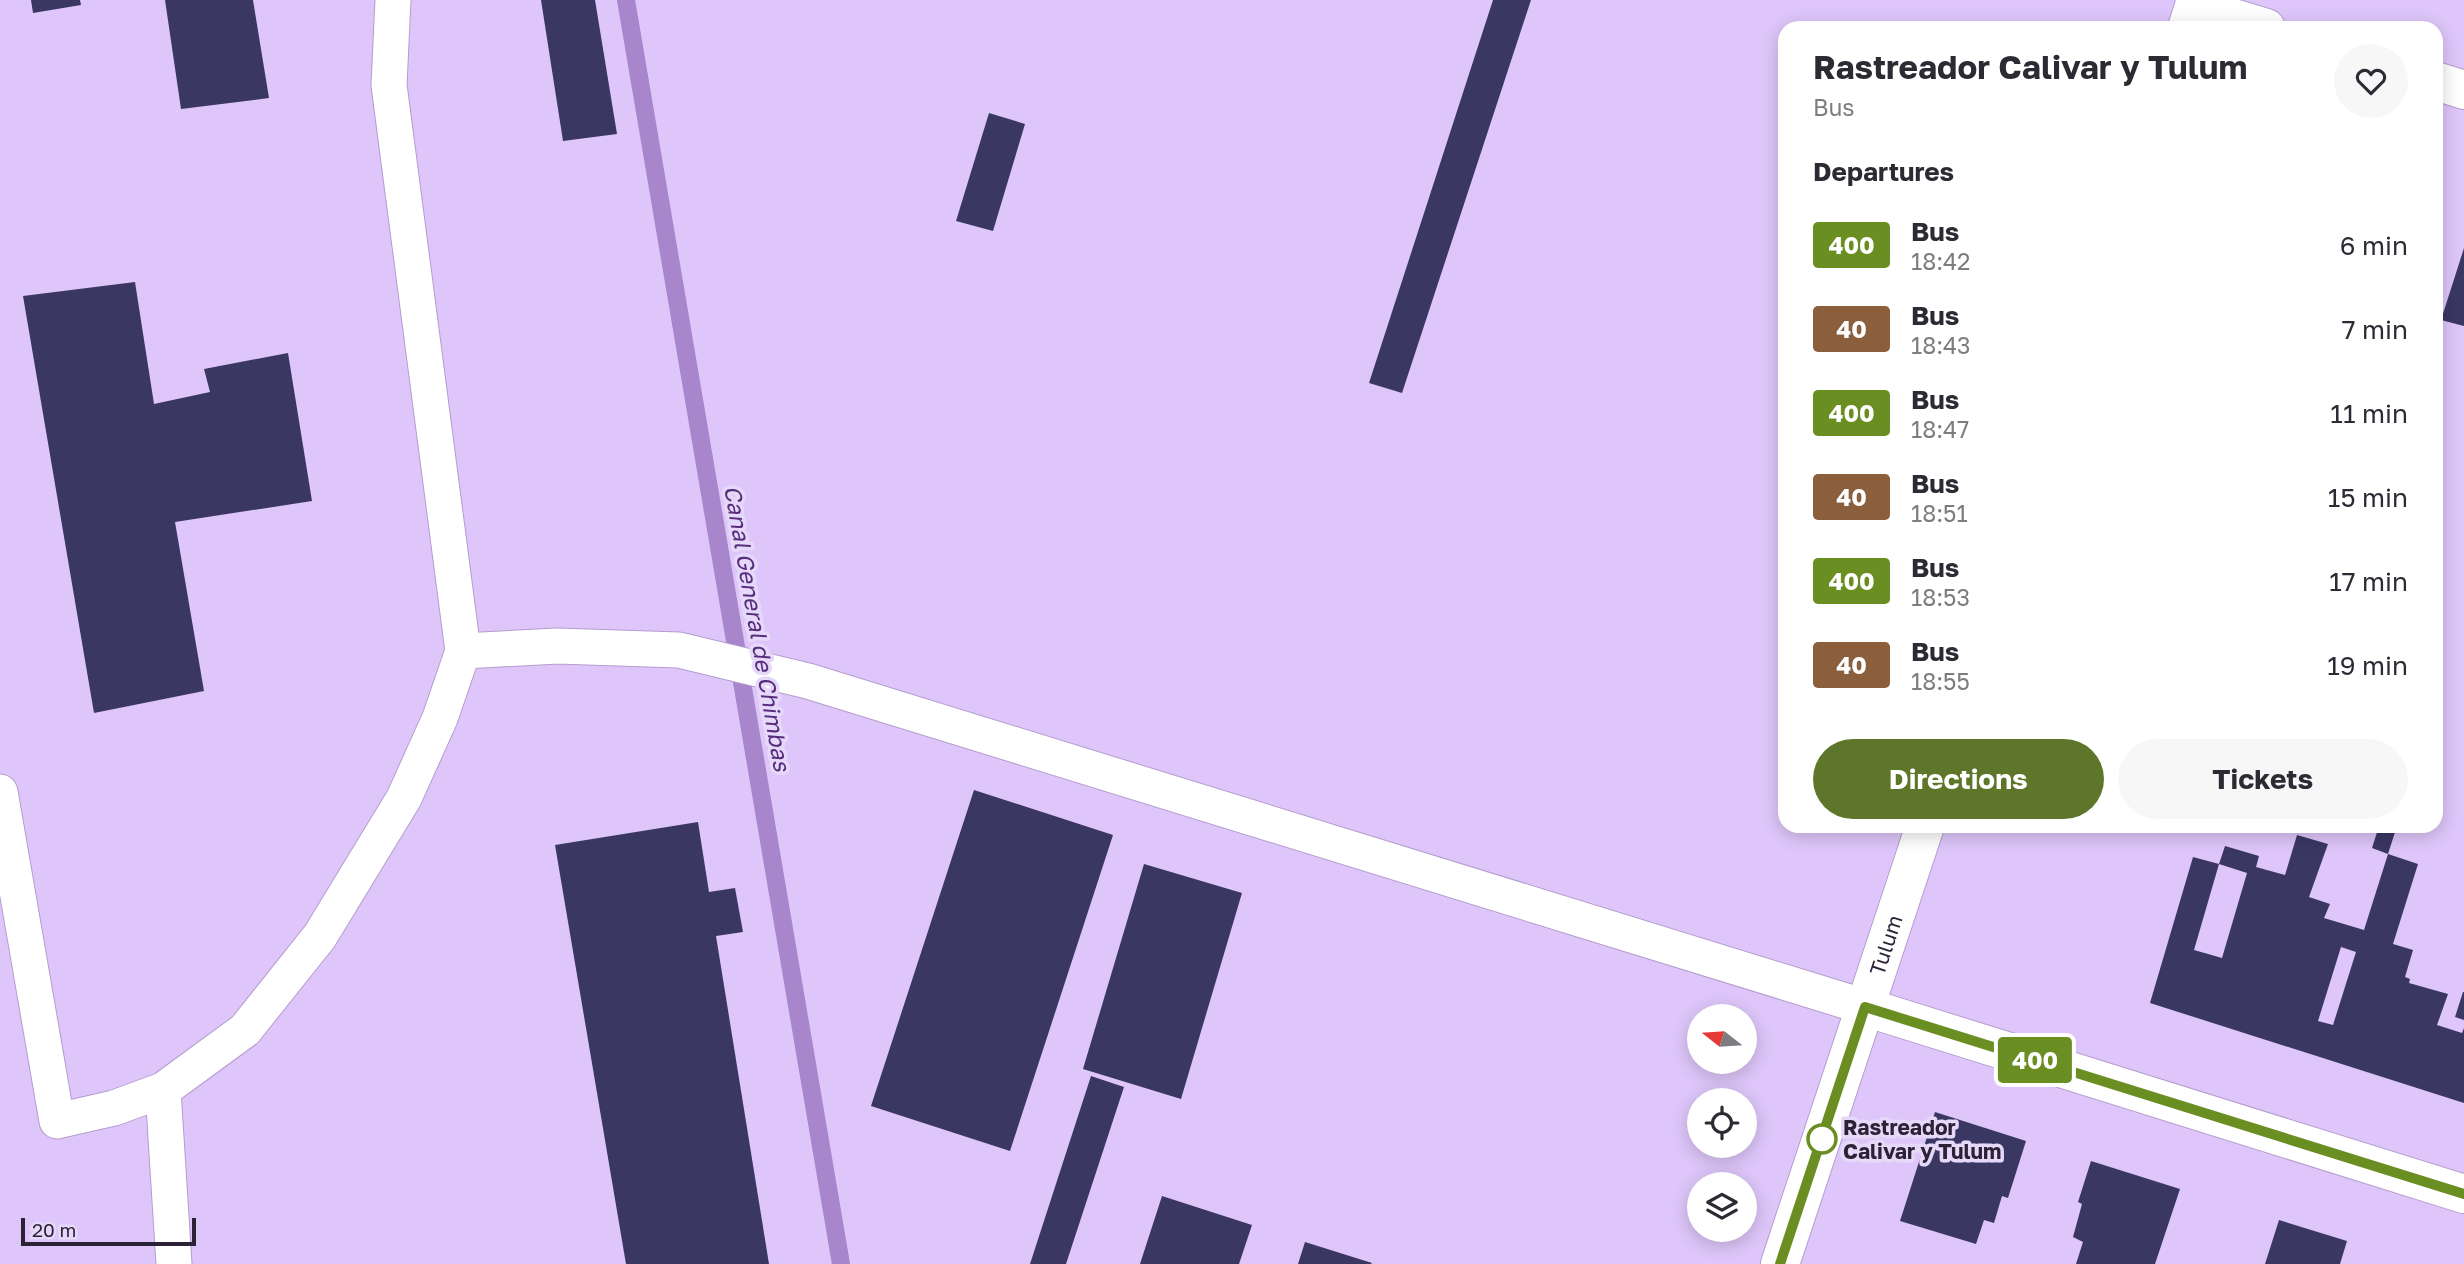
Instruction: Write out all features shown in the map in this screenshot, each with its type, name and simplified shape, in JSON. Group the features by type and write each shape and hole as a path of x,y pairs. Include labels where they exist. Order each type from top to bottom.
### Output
{"main road":[{"path":"2193,11 2236,21"},
{"path":"2443,83 2464,90"},
{"name":"Tulum","path":"1780,1264 1922,833"},
{"path":"1865,1007 2464,1194"}],"lane":[{"path":"0,792 57,1121 114,1108 163,1090 245,1030 320,936 404,798 440,718 463,651 389,85 393,0"},
{"path":"463,651 557,646 679,650 808,681 1865,1007"},
{"path":"163,1090 174,1264"}],"building":[{"path":"31,0 80,0 81,5 33,13"},
{"path":"165,0 253,0 269,98 181,109"},
{"path":"541,0 595,0 617,134 563,141"},
{"path":"1493,0 1531,0 1402,393 1369,383"},
{"path":"989,113 1025,124 993,231 956,221"},
{"path":"2464,248 2464,326 2443,321"},
{"path":"135,282 154,404 210,392 204,369 288,353 312,501 175,522 204,691 94,713 23,296"},
{"path":"974,790 1113,835 1010,1151 871,1106"},
{"path":"698,822 709,892 735,888 743,932 716,936 769,1264 626,1264 555,845"},
{"path":"2377,833 2395,833 2388,854 2372,848"},
{"path":"2297,835 2328,844 2309,897 2330,904 2324,918 2364,930 2388,854 2418,864 2393,944 2413,950 2405,977 2410,979 2409,983 2448,994 2437,1025 2462,1033 2464,1028 2464,1103 2150,1003 2193,857 2219,864 2225,846 2259,856 2256,867 2285,875","holes":["2219,864 2247,873 2222,958 2194,950","2341,947 2356,952 2333,1025 2318,1021"]},
{"path":"1144,864 1242,893 1181,1099 1083,1069"},
{"path":"2464,992 2464,1020 2455,1017"},
{"path":"1091,1076 1124,1087 1066,1264 1030,1264"},
{"path":"1935,1112 2026,1141 2008,1198 2002,1196 1994,1223 1984,1220 1976,1244 1900,1221"},
{"path":"2091,1161 2180,1189 2155,1264 2076,1264 2083,1242 2073,1237 2082,1204 2078,1202"},
{"path":"1162,1196 1252,1225 1239,1264 1140,1264"},
{"path":"2279,1220 2347,1241 2340,1264 2265,1264"},
{"path":"1305,1242 1372,1263 1298,1264"}],"waterway":[{"name":"Canal General de Chimbas","path":"626,0 841,1264"}],"bus line":[{"name":"400","path":"1780,1264 1865,1007 2464,1194"}],"place":[{"name":"Rastreador Calivar y Tulum","path":"1822,1139"}]}
